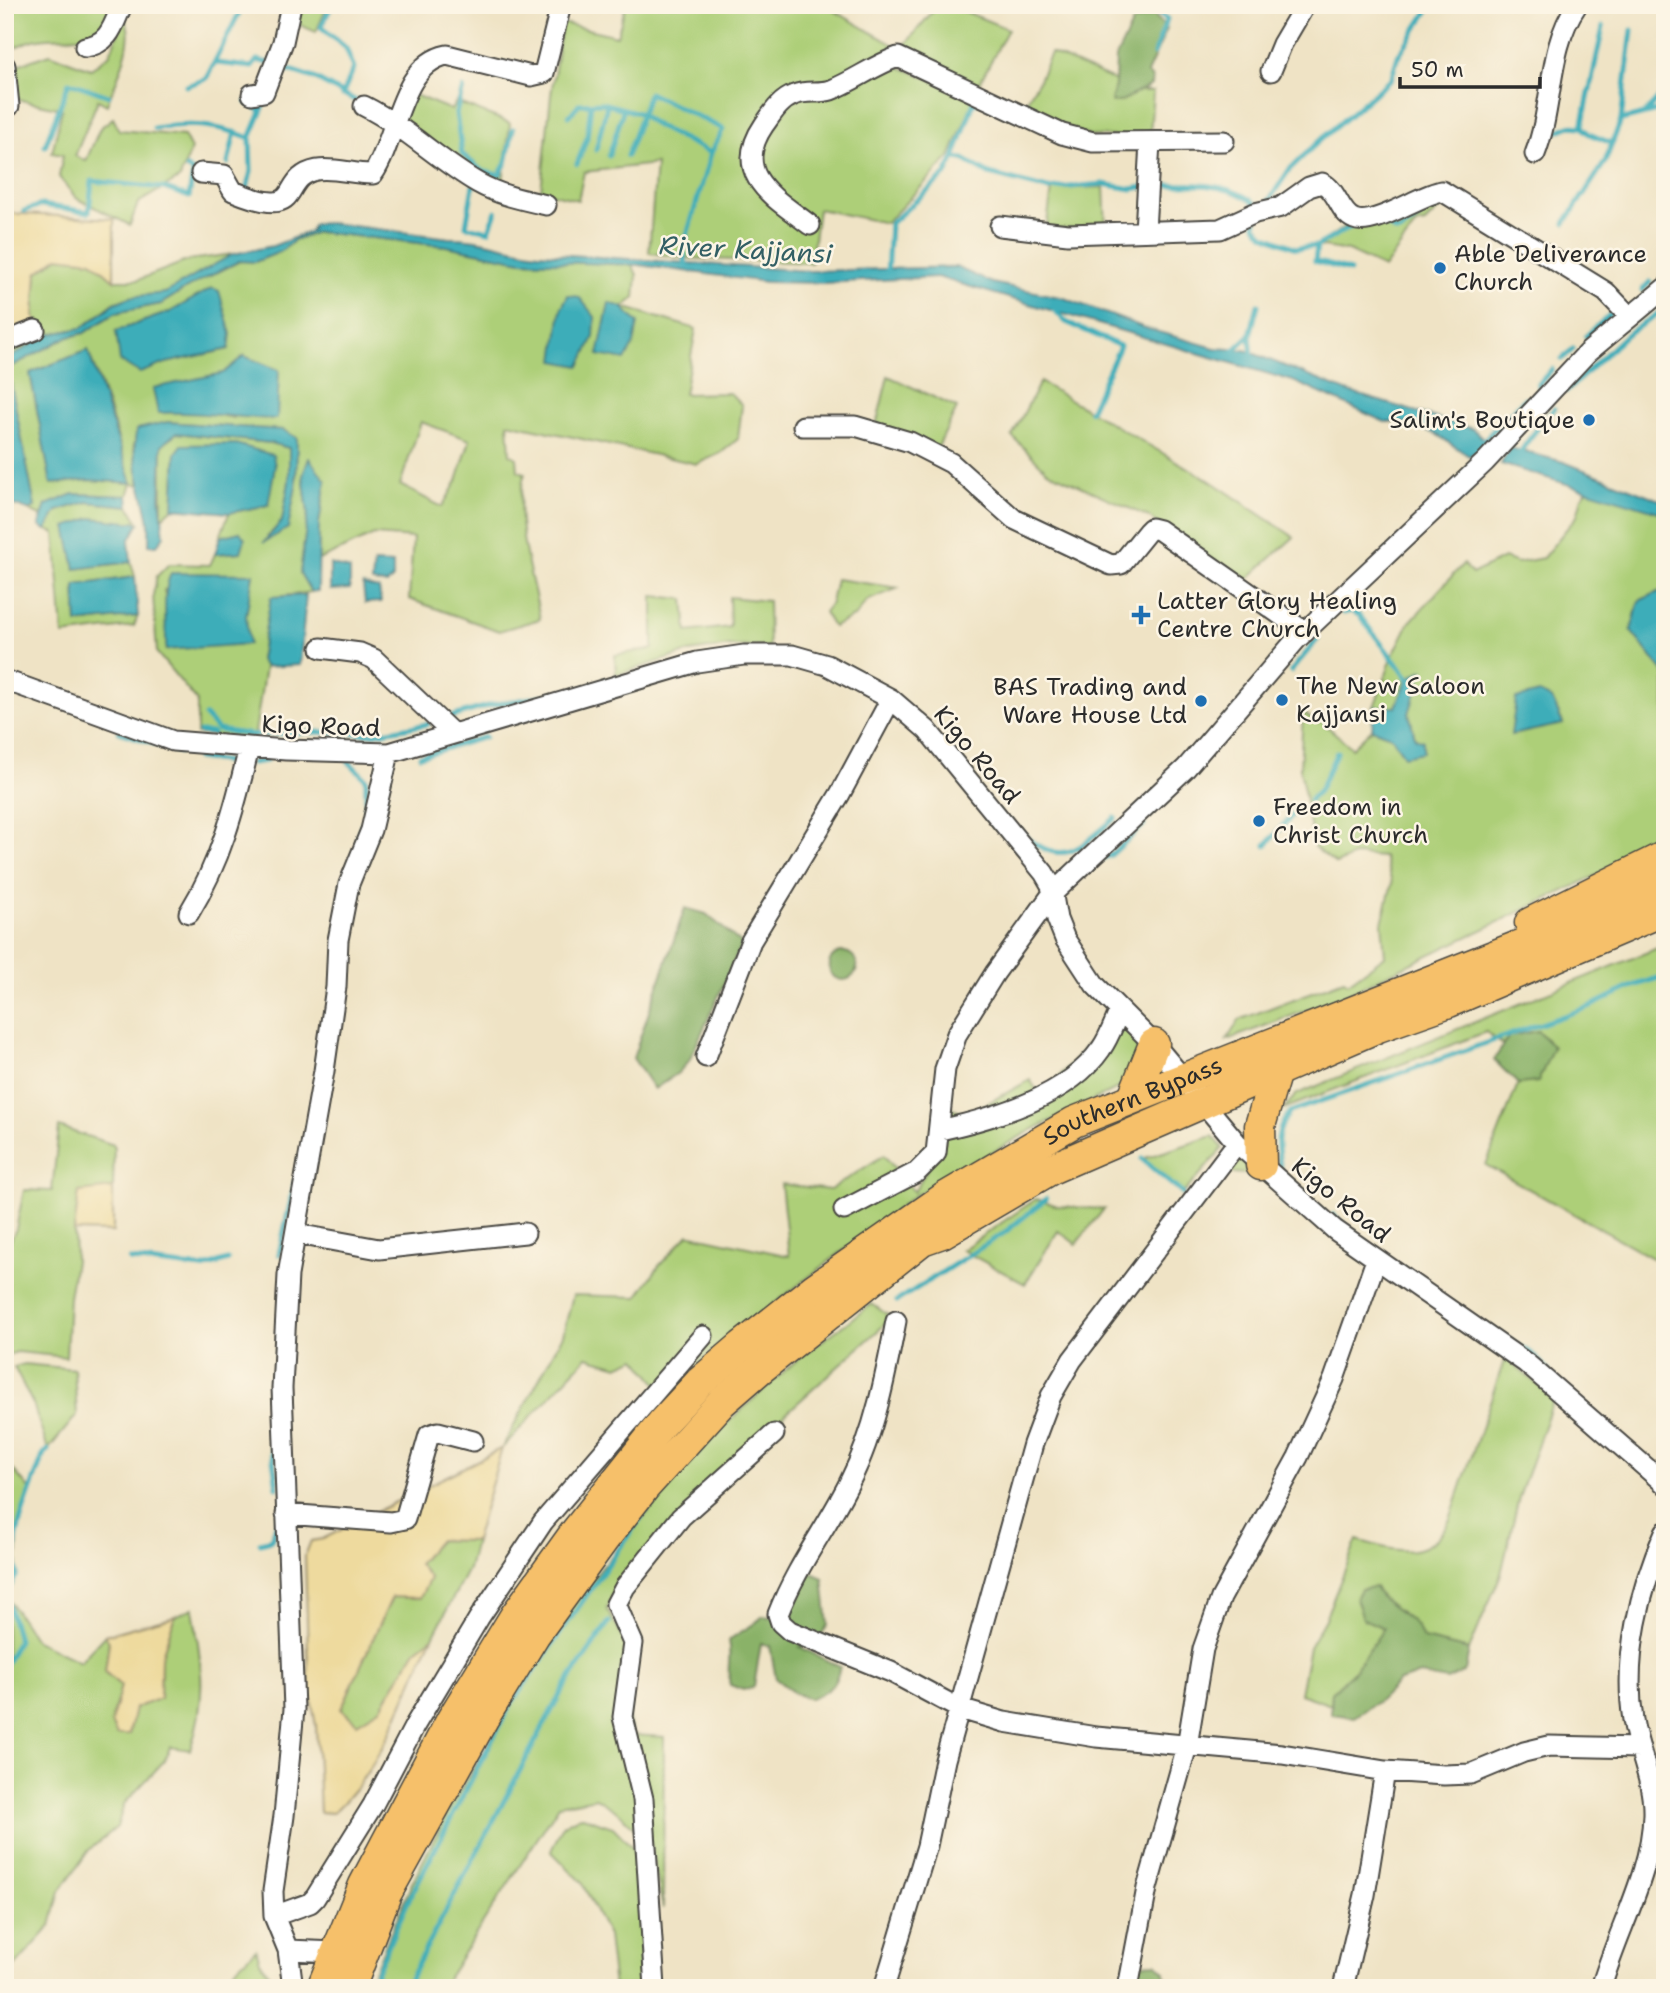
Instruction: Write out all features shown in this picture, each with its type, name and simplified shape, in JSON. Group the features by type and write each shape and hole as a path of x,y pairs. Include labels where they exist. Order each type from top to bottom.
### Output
{"highway":[{"path":"1448,989 1537,919 1665,856"},
{"name":"Southern Bypass","path":"673,1433 760,1369 922,1240 942,1233 1052,1168 1378,1027 1448,989 1665,888"},
{"name":"Southern Bypass","path":"673,1433 700,1382 742,1346 891,1234 984,1173 1074,1122 1183,1076 1448,989 1665,910"},
{"path":"1448,989 1579,965 1665,932"},
{"path":"1133,1097 1154,1044"},
{"path":"1261,1165 1260,1126 1276,1071"},
{"path":"322,1988 364,1885 452,1719 514,1616 577,1530 673,1433"},
{"path":"350,1988 386,1894 483,1719 535,1634 673,1433"}],"street":[{"path":"85,47 98,46 109,35 122,5"},
{"path":"251,94 264,92 283,43 291,5"},
{"path":"201,173 224,175 233,191 245,196 263,201 284,202 297,183 313,171 373,174 416,75 433,58 447,55 531,76 544,73 561,5"},
{"path":"1271,71 1282,44 1305,5"},
{"path":"1535,154 1544,128 1563,33 1577,5"},
{"path":"810,225 759,184 752,170 758,133 782,102 793,95 831,89 878,64 898,57 1062,134 1093,142 1224,141"},
{"path":"5,66 9,106"},
{"path":"364,106 395,122 478,183 505,195 546,205"},
{"path":"1145,231 1150,142"},
{"path":"1000,226 1068,234 1220,229 1255,213 1281,208 1309,187 1322,183 1334,191 1350,217 1359,220 1398,210 1432,192 1442,191 1606,292 1630,317"},
{"path":"845,1210 926,1165 936,1153 945,1069 957,1034 995,972 1053,893 1186,768 1305,632 1485,462 1587,353 1665,288"},
{"path":"5,342 35,330"},
{"path":"803,426 855,426 910,443 951,463 1014,519 1111,565 1121,564 1147,532 1159,530 1305,632"},
{"path":"321,648 360,653 374,659 452,733"},
{"name":"Kigo Road","path":"5,680 173,741 249,748 389,753 697,662 744,655 792,655 827,665 891,699 927,730 1044,873 1053,893 1065,939 1095,985 1183,1076 1237,1143 1335,1230 1527,1363 1665,1484"},
{"path":"706,1057 751,941 840,794 891,699"},
{"path":"189,913 211,876 234,814 249,748"},
{"path":"293,1988 288,1950 274,1916 276,1864 284,1816 293,1709 282,1388 288,1275 324,1071 336,987 338,940 349,884 371,830 389,753"},
{"path":"940,1130 971,1123 1054,1089 1101,1049 1120,1010"},
{"path":"884,1988 927,1846 945,1760 1033,1444 1051,1396 1072,1360 1237,1143"},
{"path":"297,1234 379,1249 525,1233"},
{"path":"1128,1988 1147,1888 1187,1746 1203,1649 1221,1598 1298,1457 1329,1391 1376,1260"},
{"path":"896,1321 889,1364 851,1481 793,1576 778,1614 781,1623 790,1631 891,1672 960,1709 1004,1722 1096,1737 1282,1754 1385,1772 1471,1774 1524,1752 1549,1746 1640,1748"},
{"path":"274,1916 310,1903 315,1898 373,1805 415,1725 479,1618 543,1522 703,1336"},
{"path":"286,1514 391,1522 405,1519 429,1436 438,1432 473,1441"},
{"path":"655,1988 643,1799 623,1717 633,1643 616,1604 625,1587 681,1517 774,1434"},
{"path":"1601,1988 1649,1846 1653,1813 1633,1719 1631,1679 1635,1628 1665,1532"},
{"path":"1343,1988 1365,1895 1385,1772"},
{"path":"288,1950 337,1952"}],"green space":[{"path":"9,5 113,5 104,30 79,37 33,40 5,54 5,15"},
{"path":"296,5 328,5 316,32 292,22"},
{"path":"626,5 830,5 833,10 897,47 828,85 793,87 759,150 792,100 894,65 976,96 950,157 886,223 818,209 811,263 683,258 649,253 656,164 584,172 578,200 541,191 562,23 617,36"},
{"path":"938,5 949,5 1008,29 979,84 904,53 902,48"},
{"path":"1153,14 1167,29 1147,73 1152,78 1151,85 1120,102 1111,102 1116,57 1133,22"},
{"path":"124,19 129,37 119,73 107,105 98,100 75,156 86,161 100,128 113,118 119,130 184,136 191,149 180,178 138,203 130,225 76,198 59,177 63,155 52,153 62,109 16,99 17,65 50,54 91,69 110,54"},
{"path":"1051,53 1139,91 1153,91 1150,136 1089,136 1021,110"},
{"path":"412,94 451,110 456,102 510,123 502,190 403,121"},
{"path":"1104,187 1106,227 1046,230 1052,189"},
{"path":"1430,197 1447,201 1425,223 1416,225 1384,268 1348,251 1317,246 1353,221"},
{"path":"317,232 446,246 521,261 632,264 637,275 635,298 623,307 696,329 684,394 730,393 742,405 738,439 721,453 697,464 508,423 510,454 517,458 518,471 525,473 521,490 521,527 540,619 499,631 409,599 413,538 374,535 319,560 319,523 326,481 309,459 303,475 308,513 300,573 311,592 271,598 260,660 265,667 254,739 197,734 197,701 157,653 153,595 157,576 169,564 210,565 215,554 241,552 240,532 220,537 229,513 268,505 176,453 173,508 162,518 162,445 176,433 270,443 289,448 289,482 282,522 267,537 288,528 296,486 297,438 283,430 167,422 133,444 140,485 132,483 128,496 74,494 46,505 42,517 28,510 35,507 10,379 5,381 5,370 65,338 84,333 115,313 161,304 240,261 255,262 280,252 295,240","holes":["212,288 229,349 166,363 116,331 170,312","88,350 110,411 131,483 89,480 51,484 30,373","244,356 234,418 197,411 158,412 153,389 223,373","421,422 470,440 457,481 442,507 400,485","253,574 246,616 166,650 168,613 164,590"]},
{"path":"233,254 165,293 130,297 114,303 82,328 46,335 5,361 5,348 34,316 37,273 59,257 92,261 114,280 138,280 189,260"},
{"path":"888,376 957,408 936,451 876,426"},
{"path":"1040,382 1209,480 1294,537 1242,584 1149,517 1047,471 1012,436"},
{"path":"1588,489 1665,514 1665,589 1639,601 1631,631 1665,674 1665,843 1334,1000 1227,1040 1239,1020 1344,980 1348,983 1385,956 1382,923 1392,883 1384,857 1356,855 1336,864 1314,847 1300,769 1303,712 1317,723 1321,721 1352,748 1372,729 1391,736 1415,738 1409,713 1422,671 1408,678 1396,707 1374,707 1393,655 1409,623 1463,564 1472,574 1504,558 1517,563 1543,558 1577,516 1582,497","holes":["1552,699 1563,723 1512,735"]},
{"path":"87,502 129,506 139,523 95,520 75,569 131,562 135,577 75,585 77,623 138,616 134,626 63,635 55,533 46,530 57,511"},
{"path":"836,579 899,588 866,601 856,616 833,627 824,612 831,603"},
{"path":"653,596 684,599 687,632 730,627 729,597 768,601 769,647 730,646 689,652 616,675 615,655 653,649"},
{"path":"685,908 706,914 742,944 689,1061 678,1073 654,1089 633,1058"},
{"path":"1665,945 1665,1265 1486,1165 1518,1084 1538,1081 1552,1047 1538,1031 1510,1036 1503,1045 1486,1032 1283,1109 1297,1094"},
{"path":"843,952 853,956 857,966 853,976 843,980 833,976 829,966 833,956"},
{"path":"1114,1016 1146,1054 1130,1082 1034,1129 914,1196 709,1354 669,1398 636,1358 618,1366 587,1357 502,1448 563,1335 573,1295 637,1297 659,1266 688,1234 789,1256 781,1184 830,1190 884,1155 914,1192 942,1143 947,1106 968,1114 1030,1080 1041,1096"},
{"path":"1538,1031 1553,1047 1538,1082 1518,1084 1494,1060 1509,1036"},
{"path":"59,1127 114,1145 113,1188 79,1193 66,1357 17,1352 8,1355 5,1348 5,1251 16,1229 24,1190 52,1191"},
{"path":"1213,1136 1223,1148 1183,1194 1142,1159"},
{"path":"1237,1155 1260,1175 1220,1172"},
{"path":"1036,1199 1058,1206 1104,1209 1076,1244 1058,1231 1025,1284 962,1250"},
{"path":"872,1304 892,1318 754,1442 618,1582 607,1609 626,1644 627,1710 632,1735 664,1737 663,1909 651,1844 619,1813 596,1798 559,1805 441,1988 395,1988 395,1982 392,1988 367,1988 412,1883 452,1803 498,1728 537,1656 575,1600 705,1443 799,1358"},
{"path":"1505,1358 1554,1398 1519,1497 1501,1574 1469,1650 1423,1639 1401,1612 1381,1601 1385,1628 1354,1671 1332,1692 1331,1705 1300,1694 1309,1647 1325,1619 1357,1540 1398,1550 1421,1548 1432,1543 1450,1519"},
{"path":"24,1364 74,1369 77,1415 48,1450 33,1404 14,1367"},
{"path":"5,1460 31,1491 18,1526 17,1574 6,1596 36,1641 80,1662 105,1635 109,1641 105,1672 121,1686 111,1723 129,1734 135,1708 160,1698 161,1658 175,1616 193,1608 201,1679 199,1713 190,1750 170,1747 165,1760 124,1804 117,1827 89,1850 60,1891 51,1926 8,1974 7,1988"},
{"path":"440,1540 475,1541 468,1569 433,1637 416,1650 380,1709 357,1723 341,1709 392,1597 420,1598 430,1578 418,1564"},
{"path":"807,1571 823,1578 828,1625 819,1638 800,1647 840,1667 833,1684 810,1699 794,1693 776,1679 770,1646 761,1643 754,1687 743,1690 730,1685 728,1641 763,1616 771,1617"},
{"path":"1375,1587 1386,1601 1414,1623 1423,1639 1469,1650 1465,1671 1447,1680 1420,1675 1399,1681 1381,1699 1354,1717 1331,1714 1332,1692 1354,1671 1384,1628 1363,1619 1356,1598 1361,1589"},
{"path":"580,1816 613,1827 634,1849 648,1984 614,1988 608,1936 582,1882 551,1851 563,1825"},
{"path":"256,1949 260,1961 279,1988 215,1988"},
{"path":"1156,1963 1165,1972 1166,1982 1162,1988 1122,1988 1140,1964"}],"sand":[{"path":"5,213 114,219 114,280 92,261 58,257 37,273 34,316 42,329 5,348"},
{"path":"113,1188 113,1232 74,1231 79,1192"},
{"path":"502,1448 475,1541 439,1540 418,1564 430,1578 420,1598 392,1597 341,1709 357,1723 380,1709 416,1650 433,1637 391,1730 367,1772 333,1813 320,1812 316,1726 309,1687 305,1556 311,1541 323,1539"},
{"path":"175,1616 161,1658 160,1698 135,1708 129,1735 117,1735 111,1723 121,1686 105,1672 109,1642 105,1635"}],"water":[{"path":"329,223 472,240 539,253 810,271 956,267 992,283 1064,298 1148,329 1215,348 1245,350 1346,391 1473,429 1486,441 1483,448 1469,456 1436,434 1402,422 1385,422 1293,381 937,277 824,283 766,282 639,265 521,261 446,246 317,232 295,240 280,252 255,262 239,261 161,304 115,313 84,333 65,338 5,370 5,361 46,335 82,328 115,303 130,297 165,293 233,254 273,246 311,231 313,224"},
{"path":"212,288 219,291 231,334 229,349 166,363 140,373 120,361 116,331 170,312"},
{"path":"568,295 579,297 595,317 594,337 580,366 554,361 561,309"},
{"path":"609,303 622,307 638,323 634,344 625,360 598,355"},
{"path":"88,350 132,483 89,480 51,484 30,373"},
{"path":"244,356 279,370 277,419 158,413 153,388 223,373"},
{"path":"10,379 35,507 28,510 5,502 5,381"},
{"path":"167,422 283,430 297,438 296,486 288,528 263,543 282,521 289,482 289,448 270,443 176,433 162,445 160,498 164,536 157,545 149,545 149,520 136,462 135,440 137,429"},
{"path":"236,444 273,455 275,466 268,505 229,513 173,508 176,453 182,445"},
{"path":"1510,448 1564,462 1665,502 1665,514 1501,464"},
{"path":"309,458 326,481 319,523 318,591 311,592 300,573 308,513 303,475"},
{"path":"74,494 128,496 129,506 87,502 57,511 46,530 39,526 46,505"},
{"path":"91,518 139,523 129,541 131,562 75,569 66,527"},
{"path":"240,532 245,539 241,552 215,554 220,537"},
{"path":"374,563 393,564 393,578 387,584 372,582"},
{"path":"330,564 350,570 350,589 330,590"},
{"path":"171,573 253,574 246,616 249,644 166,650 165,601"},
{"path":"135,577 138,616 77,623 75,585"},
{"path":"363,585 379,589 381,602 365,603"},
{"path":"1665,589 1665,674 1631,631 1639,601"},
{"path":"306,595 300,665 265,667 260,660 271,597"},
{"path":"1423,670 1409,713 1415,738 1423,741 1423,752 1404,756 1391,736 1372,729 1374,707 1396,707 1408,678"},
{"path":"1539,693 1552,699 1563,724 1511,735 1516,699"}],"waterway":[{"path":"332,5 321,27 346,48 354,68 342,95"},
{"path":"1154,54 1167,19 1158,12 1160,5"},
{"path":"186,86 206,79 241,9"},
{"path":"1268,202 1289,170 1391,79 1398,56 1427,12"},
{"path":"1603,27 1582,127 1589,134 1611,143"},
{"path":"1621,120 1632,30"},
{"path":"216,63 252,67 257,60 272,64"},
{"path":"277,66 314,78 360,103"},
{"path":"45,146 69,82 109,96"},
{"path":"463,88 456,113 462,154 482,171 499,175 506,163 513,129"},
{"path":"1646,112 1665,91"},
{"path":"627,156 649,93 723,129 711,153"},
{"path":"250,138 268,96"},
{"path":"247,102 260,110"},
{"path":"954,158 974,102 977,103"},
{"name":"River Kajjansi","path":"569,116 579,104 602,103 639,113 657,126 711,153 683,249 686,265"},
{"path":"577,164 587,138 591,104"},
{"path":"596,150 607,105"},
{"path":"1565,223 1605,162 1621,120 1665,109"},
{"path":"609,156 623,111"},
{"path":"154,128 203,126 250,138 251,171 246,193"},
{"path":"1547,129 1556,132 1570,126 1582,127"},
{"path":"228,163 235,132"},
{"path":"887,275 890,224 946,174 954,158 963,159 989,174 1048,189 1103,184 1132,189 1143,187"},
{"path":"24,211 41,205 89,212 92,181 163,188 189,197 193,172 187,168"},
{"path":"473,186 466,226 489,231 496,211"},
{"path":"1153,186 1219,187 1244,196 1255,203 1256,225 1264,235 1296,248 1317,246 1354,225"},
{"path":"1383,222 1397,232 1439,201"},
{"path":"1317,246 1315,261 1350,271"},
{"path":"1662,276 1665,273"},
{"path":"1642,290 1650,282"},
{"path":"1252,357 1250,335 1258,305"},
{"path":"1052,307 1066,322 1120,346 1090,411"},
{"path":"1586,336 1616,309"},
{"path":"1567,391 1626,335 1665,309"},
{"path":"1232,352 1250,335"},
{"path":"1562,359 1573,349"},
{"path":"1538,385 1552,369"},
{"path":"1480,444 1525,398"},
{"path":"1519,455 1530,437 1554,409"},
{"path":"1343,613 1351,611 1359,615 1408,678"},
{"path":"1291,671 1318,639"},
{"path":"447,718 491,705 542,696"},
{"path":"205,716 218,730 253,735 314,732 372,734 428,724"},
{"path":"119,732 179,752"},
{"path":"200,732 213,733"},
{"path":"420,756 485,737"},
{"path":"1310,800 1320,789 1337,752"},
{"path":"197,758 238,763"},
{"path":"252,763 266,761"},
{"path":"348,761 366,779 366,810"},
{"path":"1266,845 1295,812"},
{"path":"1024,835 1038,846 1061,853 1082,845 1115,818"},
{"path":"358,838 362,824"},
{"path":"1101,859 1111,855 1144,825"},
{"path":"1281,1171 1278,1154 1279,1133 1290,1112 1589,1007 1630,987 1665,976"},
{"path":"1085,987 1096,1000"},
{"path":"1665,987 1665,1004"},
{"path":"1142,1159 1183,1194"},
{"path":"279,1254 295,1181"},
{"path":"897,1301 1004,1233 1046,1199"},
{"path":"1333,1215 1346,1227"},
{"path":"130,1260 202,1268 228,1260"},
{"path":"1512,1342 1531,1353 1548,1370"},
{"path":"374,1988 377,1971 409,1899 511,1704 651,1503 705,1443"},
{"path":"271,1445 277,1487"},
{"path":"5,1596 17,1574 15,1546 22,1514 44,1453 48,1450"},
{"path":"260,1543 271,1540 279,1517"},
{"path":"5,1665 18,1640 6,1596"},
{"path":"405,1988 563,1689 609,1622"}],"place":[{"name":"Able Deliverance Church","path":"1440,268"},
{"name":"Salim's Boutique","path":"1589,420"},
{"name":"Latter Glory Healing Centre Church","path":"1141,615"},
{"name":"The New Saloon Kajjansi","path":"1282,700"},
{"name":"BAS Trading and Ware House Ltd","path":"1201,701"},
{"name":"Freedom in Christ Church","path":"1259,821"}]}
